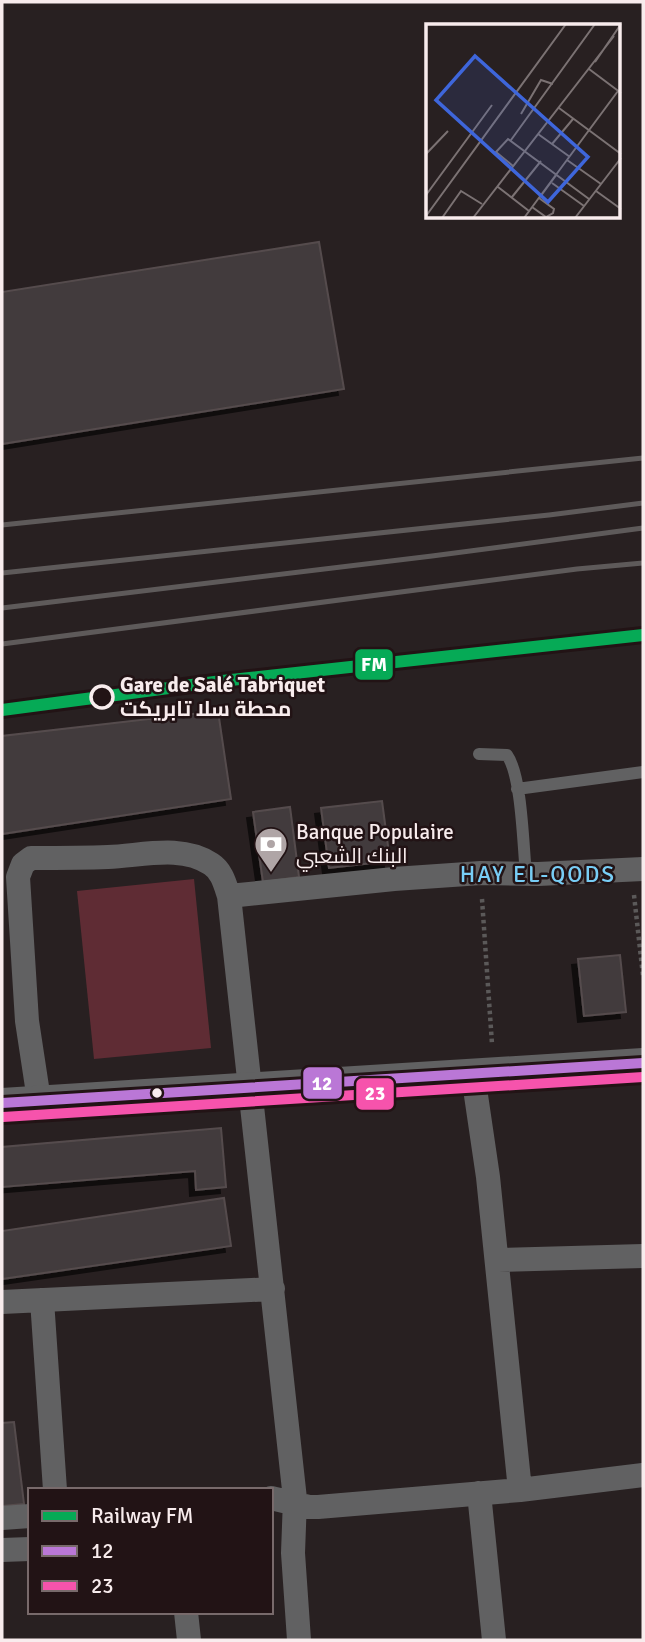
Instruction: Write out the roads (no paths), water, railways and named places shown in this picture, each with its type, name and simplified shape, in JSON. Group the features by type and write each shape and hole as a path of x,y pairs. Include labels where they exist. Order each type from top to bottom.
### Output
{"street":[{"path":"39,1100 27,1021 20,919 18,877 23,864 32,858 110,858 172,852 187,854 211,864 224,879 229,896 251,1087 293,1506 293,1553 299,1640"},
{"path":"229,896 304,887 481,873 526,874 637,869"},
{"path":"2,1103 643,1063"},
{"path":"483,1075 520,1490"},
{"path":"498,1260 643,1256"},
{"path":"2,1302 273,1289"},
{"path":"42,1300 55,1488"},
{"path":"273,1524 293,1506 520,1490 643,1475"},
{"path":"479,1493 494,1640"},
{"path":"2,1518 28,1516"},
{"path":"2,1550 28,1549"},
{"path":"186,1614 189,1640"}],"lane":[{"path":"478,754 507,755 512,762 526,874"},
{"path":"517,789 643,772"}],"railway":[{"path":"2,525 643,458"},
{"path":"2,573 643,503"},
{"path":"2,608 643,528"},
{"path":"2,644 577,569 643,563"}],"rail line":[{"name":"FM","path":"2,710 222,681 643,635"}],"place":[{"name":"Gare de Salé Tabriquet محطة سلا تابريكت","path":"102,697"},
{"name":"Banque Populaire البنك الشعبي","path":"271,874"}],"district":[{"name":"HAY EL-QODS","path":"538,874"}]}
